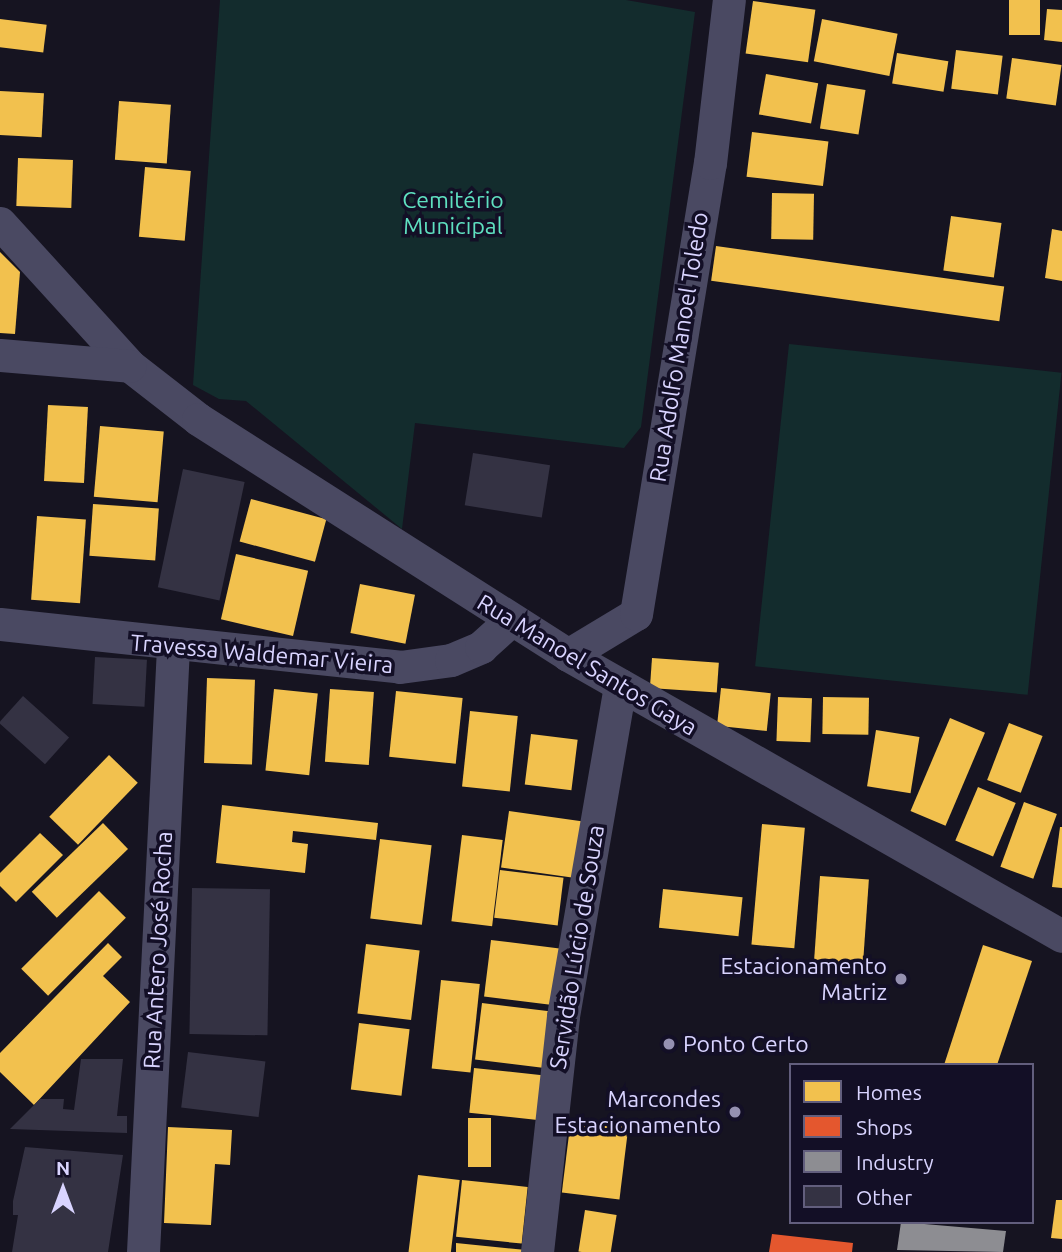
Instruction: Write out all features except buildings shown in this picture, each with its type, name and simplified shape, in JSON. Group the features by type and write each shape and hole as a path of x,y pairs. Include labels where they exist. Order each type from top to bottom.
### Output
{"street":[{"name":"Rua Adolfo Manoel Toledo","path":"568,655 636,614 709,163 729,0"},
{"name":"Rua Manoel Santos Gaya","path":"0,223 130,366 198,419 568,655 1062,936"},
{"path":"0,355 130,366"},
{"name":"Travessa Waldemar Vieira","path":"0,624 173,648 400,667 481,647 511,620"},
{"name":"Rua Antero José Rocha","path":"143,1252 173,648"},
{"name":"Servidão Lúcio de Souza","path":"537,1252 563,1016 620,685"}],"green space":[{"name":"Cemitério Municipal","path":"220,0 626,0 695,12 641,427 624,448 415,423 402,529 246,401 219,399 193,385"},
{"path":"789,344 1061,373 1028,695 755,666"}],"place":[{"name":"Estacionamento Matriz","path":"901,979"},
{"name":"Ponto Certo","path":"669,1044"},
{"name":"Marcondes Estacionamento","path":"735,1112"}]}
